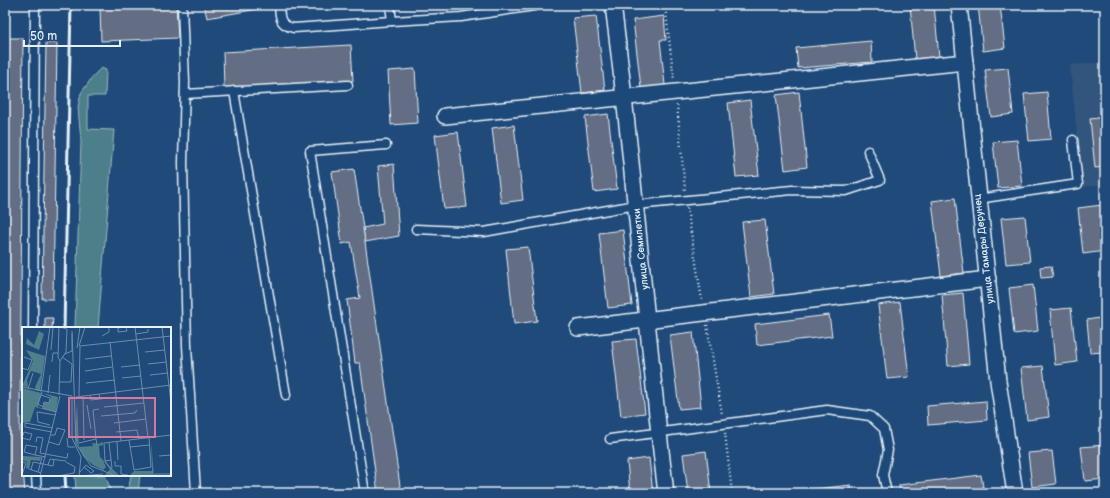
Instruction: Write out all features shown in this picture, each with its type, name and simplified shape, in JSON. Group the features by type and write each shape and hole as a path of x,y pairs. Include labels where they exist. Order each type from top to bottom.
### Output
{"street":[{"name":"улица Семилетки","path":"613,5 625,98 666,493"},
{"name":"улица Тамары Дерунец","path":"959,5 998,381 1015,493"},
{"path":"445,116 964,62"},
{"path":"578,328 988,279"}],"lane":[{"path":"33,327 35,5"},
{"path":"182,5 185,94 183,163 187,346 196,493"},
{"path":"278,5 281,21 287,27 294,28 461,17 541,5"},
{"path":"390,5 392,21"},
{"path":"185,94 348,85"},
{"path":"234,91 286,395"},
{"path":"978,199 1078,184 1073,140"},
{"path":"365,493 310,151 386,145"},
{"path":"416,229 484,232 636,205 792,190 846,191 880,180 868,152"},
{"path":"610,439 827,410 870,416 884,428 888,450 883,475 887,493"},
{"path":"36,476 37,493"}],"path":[{"path":"665,5 676,92 686,201 722,419"},
{"path":"724,427 732,493"}],"shaded area":[{"path":"1105,62 1105,185 1082,187 1070,65"}],"green space":[{"path":"101,68 106,70 105,96 88,96 88,129 114,130 98,327 75,327 81,141 78,107 81,93"},
{"path":"75,476 105,476 112,493 76,493"},
{"path":"131,476 140,476 138,493 128,493"}],"building":[{"path":"176,5 178,38 101,41 100,6"},
{"path":"204,5 269,5 269,7 207,18"},
{"path":"910,5 934,5 939,57 915,59"},
{"path":"978,5 1000,5 1005,48 983,51"},
{"path":"596,16 605,90 582,93 573,18"},
{"path":"664,16 666,40 660,40 665,85 641,88 633,20"},
{"path":"9,38 23,38 20,430 22,476 24,476 25,493 9,493 5,447 5,318"},
{"path":"871,41 872,62 798,68 796,48"},
{"path":"46,43 57,43 53,299 42,299"},
{"path":"351,45 353,81 224,88 223,52"},
{"path":"1008,68 1013,114 991,117 985,70"},
{"path":"415,69 418,123 391,125 388,71"},
{"path":"799,92 807,167 785,170 776,95"},
{"path":"1047,92 1051,139 1029,141 1024,94"},
{"path":"750,100 759,175 736,177 728,103"},
{"path":"608,114 617,189 594,192 585,117"},
{"path":"1105,117 1105,167 1095,168 1090,119"},
{"path":"514,125 523,200 501,203 492,128"},
{"path":"458,132 467,207 444,209 435,135"},
{"path":"1017,140 1022,186 998,188 993,142"},
{"path":"394,164 399,236 365,242 363,228 383,224 378,166"},
{"path":"354,169 401,493 378,493 360,363 355,363 347,300 360,298 351,242 342,244 332,172"},
{"path":"955,198 964,273 941,276 932,201"},
{"path":"1102,205 1105,229 1105,251 1083,254 1078,208"},
{"path":"1025,216 1030,262 1006,264 1001,218"},
{"path":"765,220 774,294 751,297 742,222"},
{"path":"623,230 632,305 608,308 599,233"},
{"path":"528,247 537,321 514,324 506,249"},
{"path":"1051,266 1053,277 1041,278 1040,267"},
{"path":"1033,285 1038,331 1014,334 1009,288"},
{"path":"963,293 969,364 948,366 942,295"},
{"path":"900,302 909,377 887,379 878,305"},
{"path":"1071,308 1077,362 1055,365 1050,310"},
{"path":"829,315 832,336 757,345 755,324"},
{"path":"45,318 53,318 52,327 45,327"},
{"path":"1099,318 1103,352 1090,353 1087,320"},
{"path":"693,332 701,407 679,409 670,335"},
{"path":"636,339 645,413 621,416 612,341"},
{"path":"1043,366 1049,417 1027,420 1021,368"},
{"path":"986,401 987,420 928,425 927,406"},
{"path":"1104,445 1105,479 1085,481 1081,447"},
{"path":"706,451 711,493 688,493 683,454"},
{"path":"1052,451 1056,484 1032,487 1028,453"},
{"path":"649,458 653,493 630,493 627,461"},
{"path":"981,475 984,493 900,493 899,485"},
{"path":"851,485 852,493 781,493"}],"railway":[{"path":"64,327 71,5"},
{"path":"65,476 66,493"}]}
